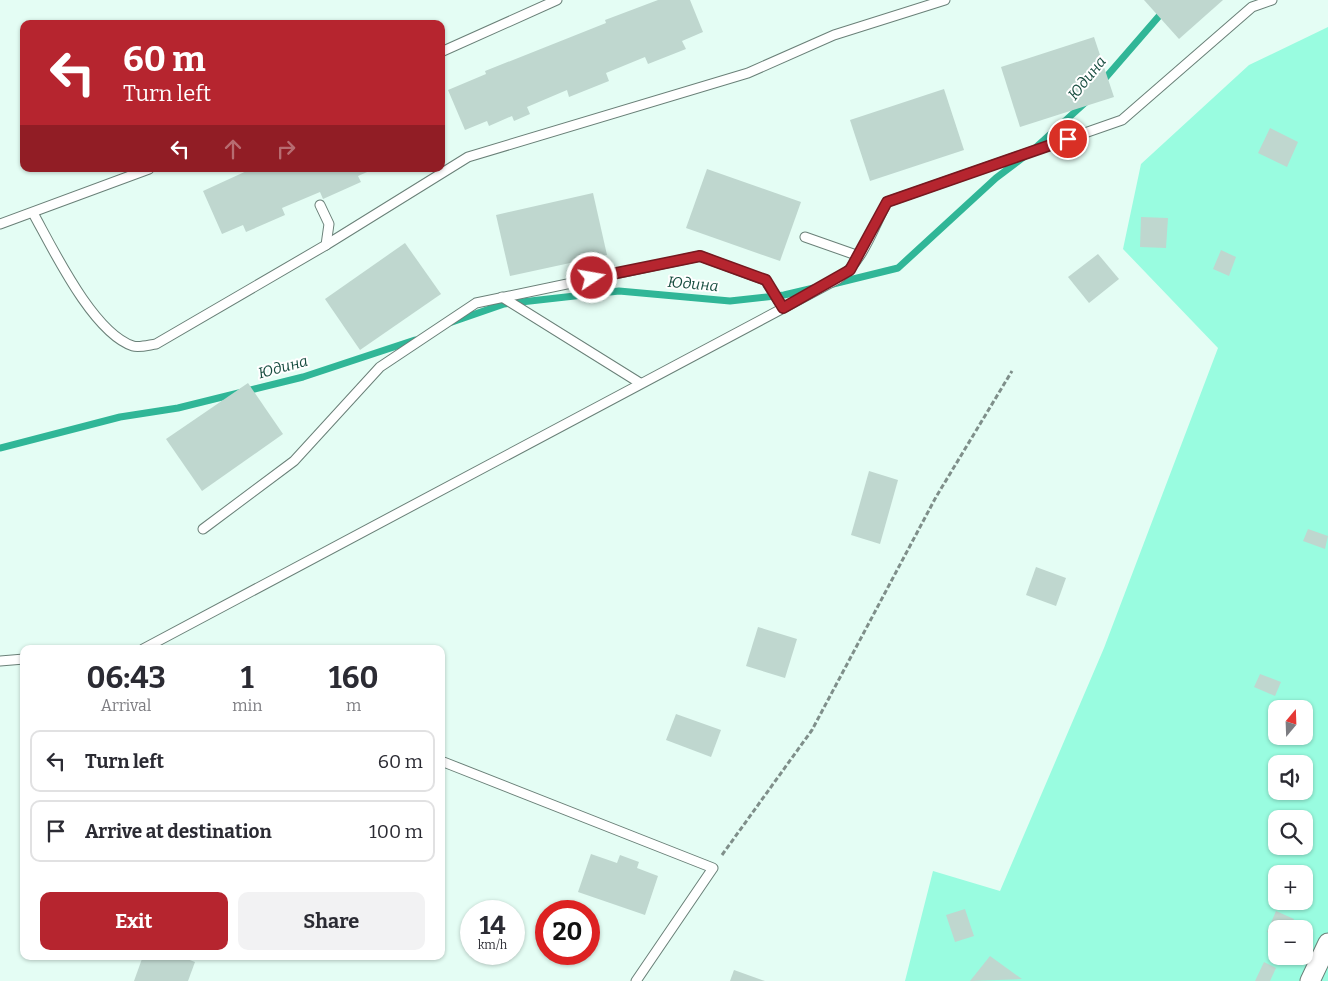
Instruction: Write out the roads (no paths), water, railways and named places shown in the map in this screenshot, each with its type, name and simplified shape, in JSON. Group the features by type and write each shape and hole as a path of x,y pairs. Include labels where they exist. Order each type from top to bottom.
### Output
{"street":[{"path":"1310,981 1328,943"}],"lane":[{"path":"445,50 557,0"},
{"path":"445,171 468,157 748,73 834,36 944,0"},
{"path":"150,645 838,279 850,270 859,256 887,202 1122,120 1252,7 1272,0"},
{"path":"0,224 141,172"},
{"path":"33,213 83,300 114,336 134,347 156,344 326,245 444,172"},
{"path":"320,205 329,224 326,245"},
{"path":"805,237 859,256"},
{"path":"203,529 294,461 380,367 476,303 700,256 766,280 783,308"},
{"path":"502,297 640,383"},
{"path":"0,661 20,659"},
{"path":"445,763 713,868 636,981"}],"waterway":[{"name":"Юдина","path":"1101,83 1173,0"},
{"name":"Юдина","path":"1034,149 1087,101"},
{"name":"Юдина","path":"833,284 898,268 996,178 1025,156"},
{"name":"Юдина","path":"452,322 504,304 619,291 730,301 784,295 818,287"},
{"name":"Юдина","path":"0,448 120,417 178,408 303,377 415,340"}]}
